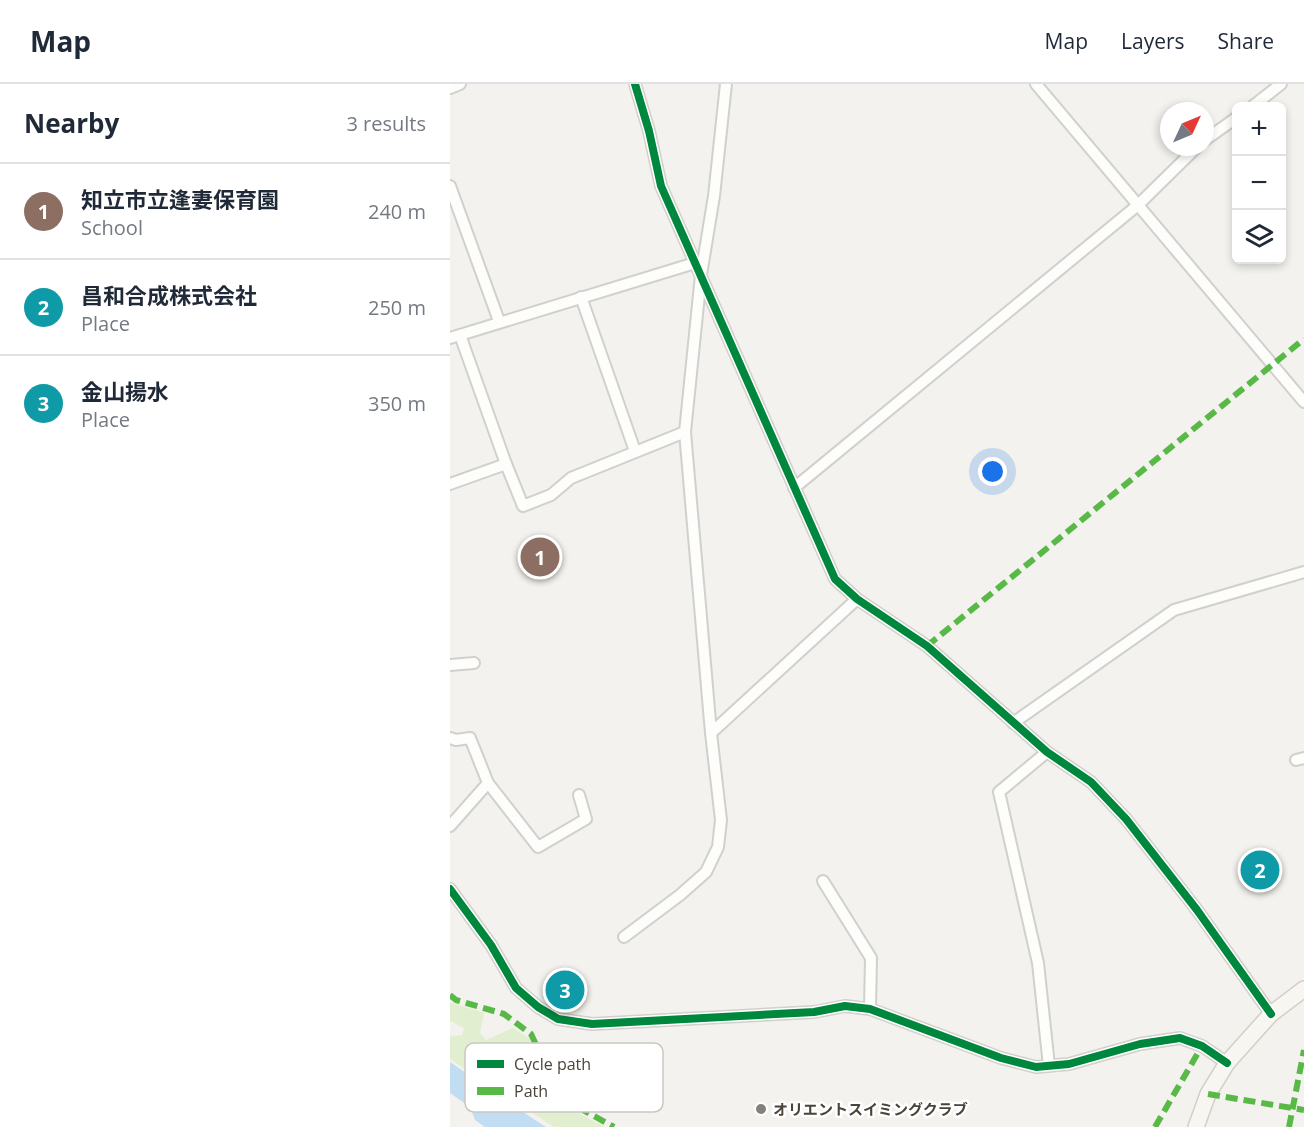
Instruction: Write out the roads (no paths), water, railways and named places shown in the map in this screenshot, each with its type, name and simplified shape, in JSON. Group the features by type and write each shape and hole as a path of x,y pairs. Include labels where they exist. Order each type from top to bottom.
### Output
{"main road":[{"path":"1196,1127 1208,1094 1227,1063 1271,1014 1304,989"}],"street":[{"path":"450,88 460,84"},
{"path":"635,84 661,186 835,579 857,599 927,646 1047,752 1091,782 1126,819 1197,910 1271,1014"},
{"path":"624,937 680,895 706,872 717,847 721,820 711,733 686,432 701,275 714,196 726,84"},
{"path":"1036,84 1304,402"},
{"path":"1258,102 1281,84"},
{"path":"1214,134 1232,121"},
{"path":"794,488 1138,205 1188,156"},
{"path":"450,186 499,321"},
{"path":"686,432 571,478 551,495 523,506 455,336 695,263"},
{"path":"582,297 635,451"},
{"path":"450,484 506,464"},
{"path":"1013,723 1174,610 1304,572"},
{"path":"711,733 857,599"},
{"path":"450,664 474,663"},
{"path":"450,738 456,740 471,738 488,783 538,847 586,819 579,795"},
{"path":"1047,752 999,792 1038,963 1049,1066"},
{"path":"450,826 488,783"},
{"path":"823,881 871,958 870,1009"},
{"path":"450,889 491,945 516,988 538,1008 558,1019 592,1024 814,1012 845,1006 870,1009 1001,1058 1036,1067 1069,1064 1140,1044 1180,1038 1202,1046 1227,1063"}],"water":[{"path":"450,1062 465,1072 465,1104 450,1093"},
{"path":"472,1112 524,1112 546,1127 485,1127 475,1120"}],"place":[{"name":"知立市立逢妻保育園","path":"540,557"},
{"name":"昌和合成株式会社","path":"1260,870"},
{"name":"金山揚水","path":"565,990"},
{"name":"オリエントスイミングクラブ","path":"761,1109"}]}
